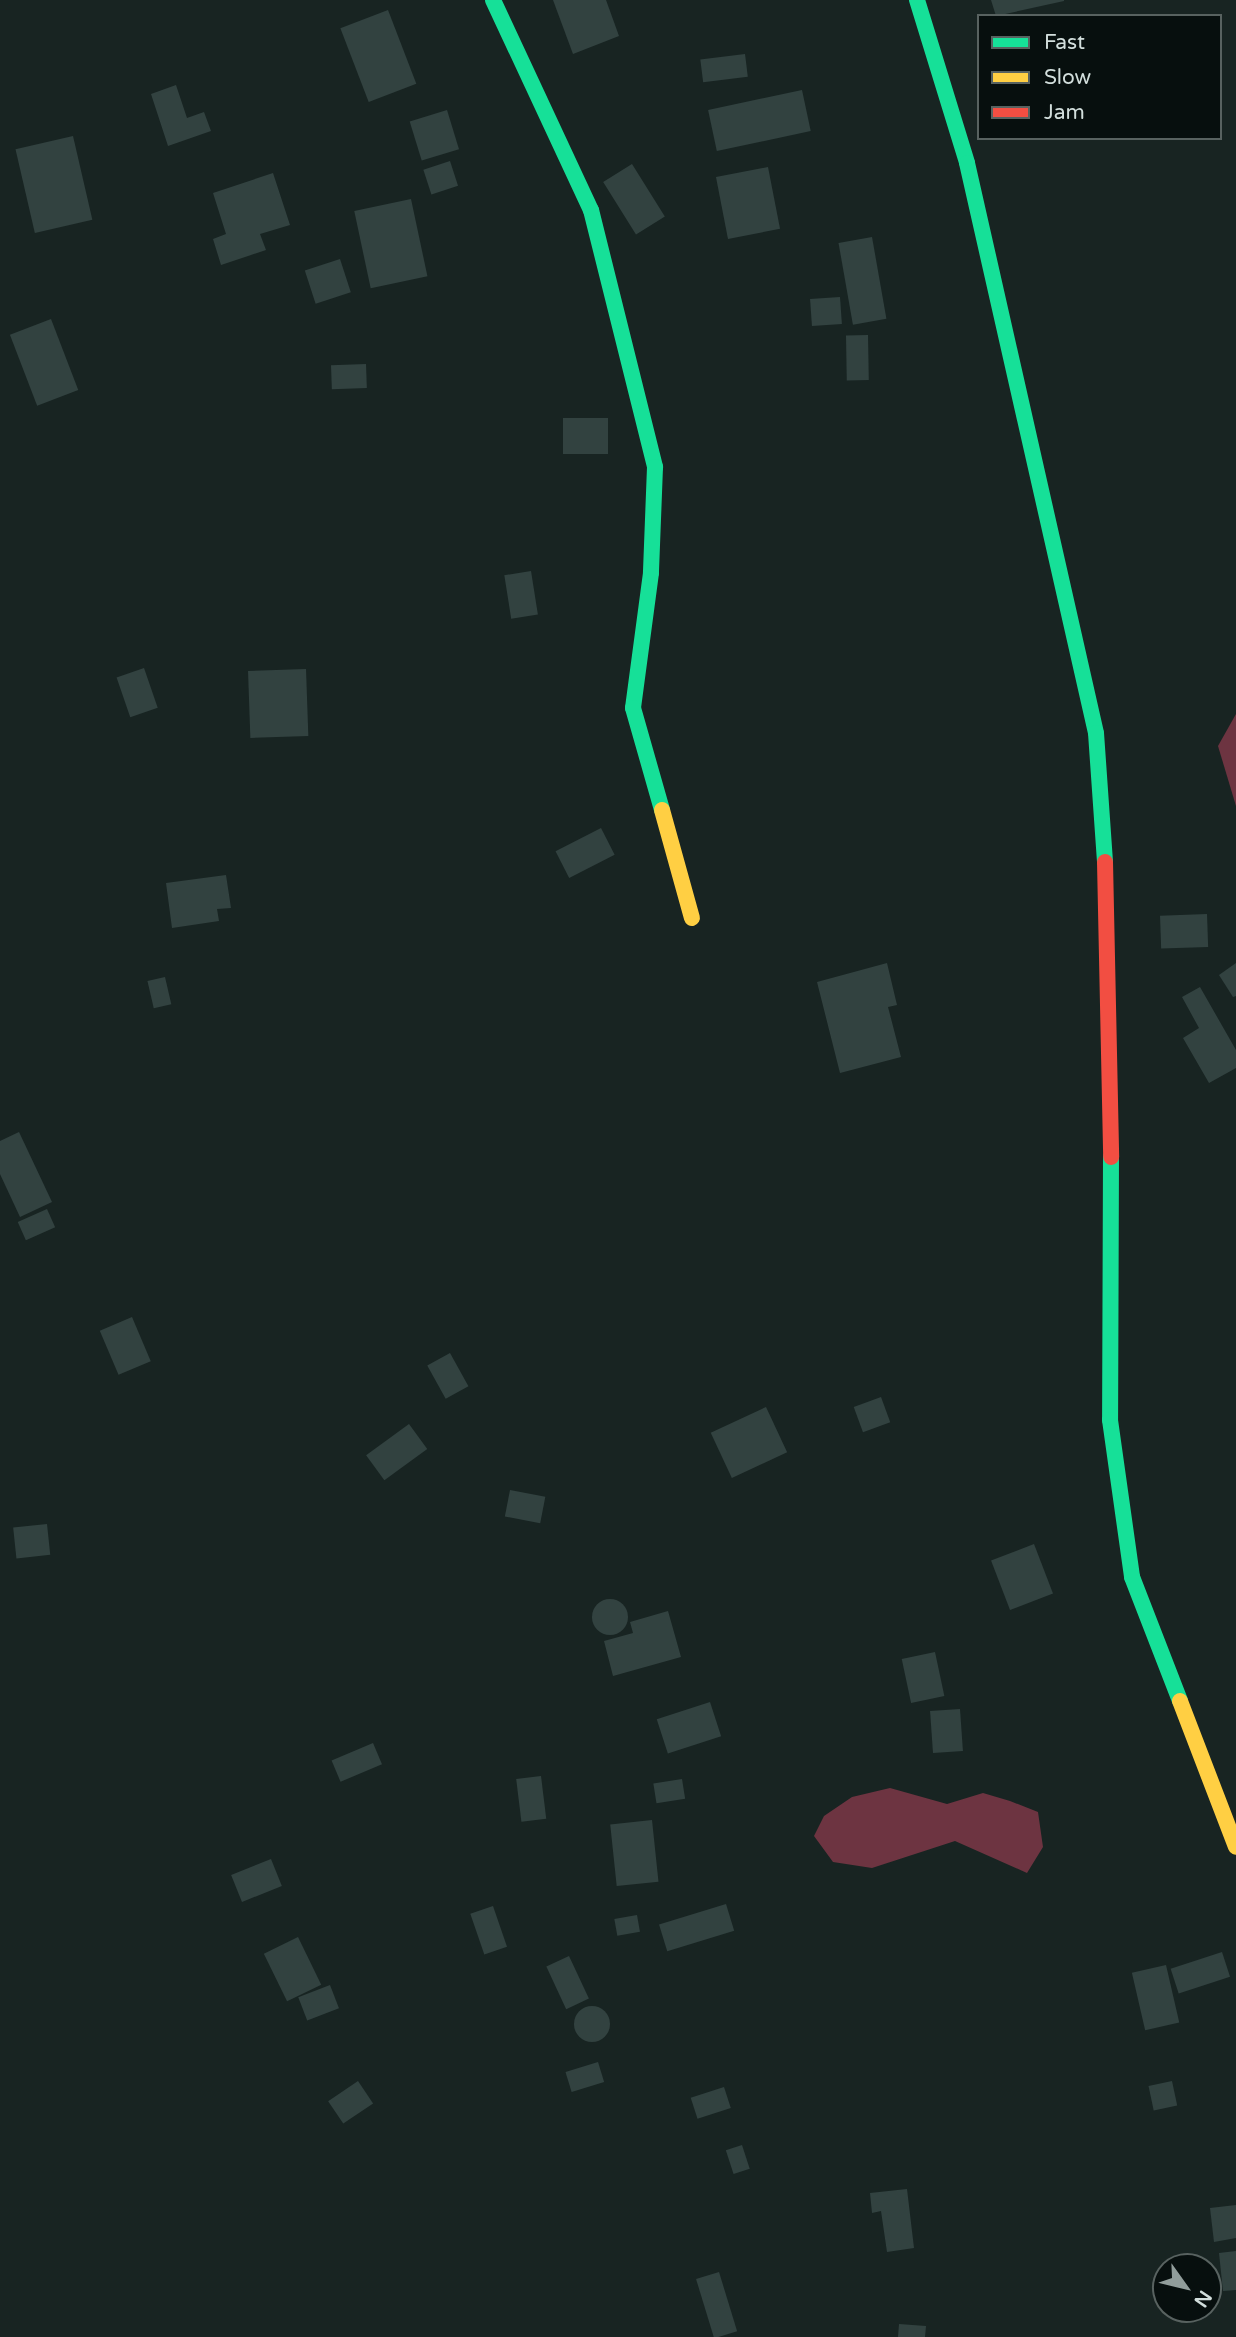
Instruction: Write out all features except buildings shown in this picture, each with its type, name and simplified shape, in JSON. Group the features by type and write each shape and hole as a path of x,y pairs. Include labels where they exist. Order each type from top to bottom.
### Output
{"street":[{"path":"493,0 550,109 591,210 652,454 651,573 633,708 692,918"},
{"path":"917,0 967,163 1096,733 1111,944 1110,1420 1132,1577 1236,1847"}],"shaded area":[{"path":"1236,714 1236,806 1218,746"},
{"path":"890,1788 947,1804 983,1793 1010,1801 1038,1812 1043,1847 1027,1873 955,1841 872,1868 833,1862 814,1836 824,1816 852,1797"}],"traffic: fast":[{"path":"493,0 591,210 655,467 651,573 633,708 662,810"},
{"path":"917,0 967,163 1096,733 1105,862"},
{"path":"1111,1157 1110,1420 1132,1577 1180,1701"}],"traffic: slow":[{"path":"662,810 692,918"},
{"path":"1180,1701 1236,1847"}],"traffic: jam":[{"path":"1105,862 1111,1157"}]}
